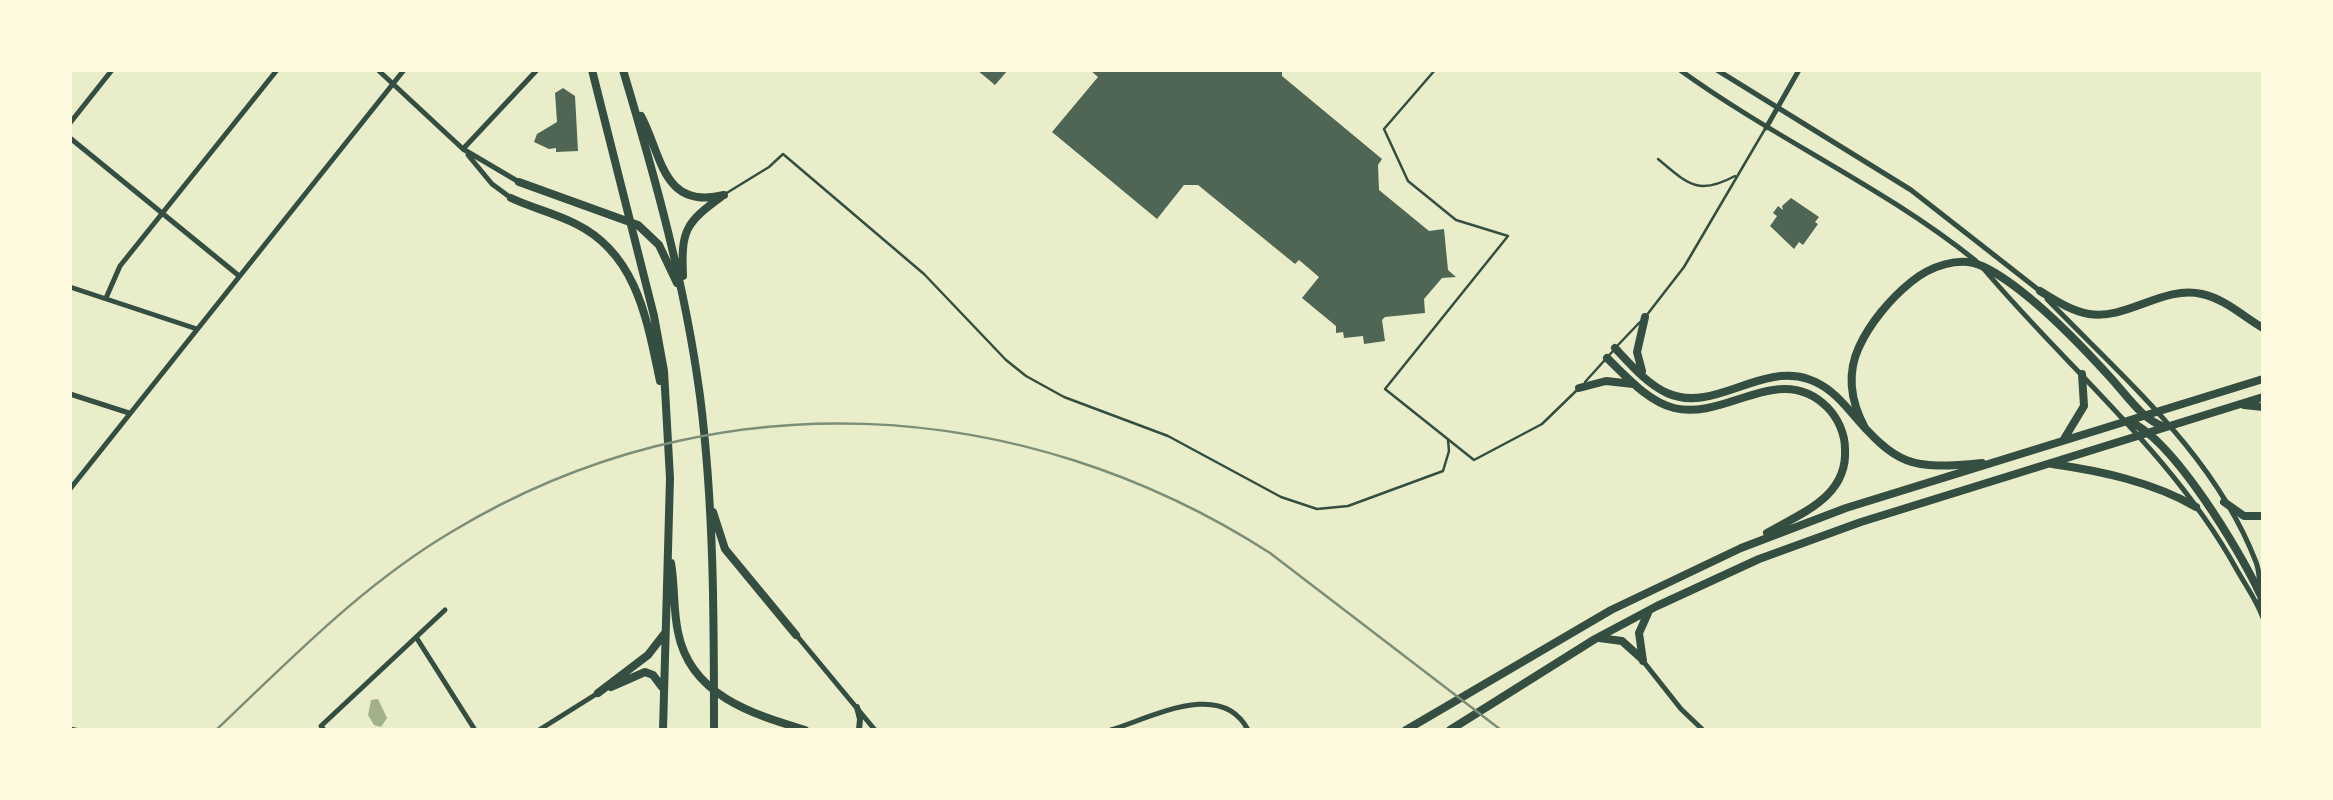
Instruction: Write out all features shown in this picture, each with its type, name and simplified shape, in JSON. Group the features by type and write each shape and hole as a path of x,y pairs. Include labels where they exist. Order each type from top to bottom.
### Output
{"highway":[{"path":"592,70 660,346 670,478 663,730"},
{"path":"623,70 662,204 684,300 699,393 708,488 714,730"},
{"path":"632,98 670,182 692,195 724,194"},
{"path":"519,182 616,214 643,228 662,249 684,300"},
{"path":"684,300 684,232 696,215 724,194"},
{"path":"511,198 583,228 620,260 645,312 667,414"},
{"path":"1865,428 1855,406 1851,379 1855,357 1869,330 1897,295 1919,276 1942,265 1980,264 2013,286 2061,328 2144,415 2159,425 2170,426"},
{"path":"2040,291 2075,310 2098,314 2173,294 2200,293 2263,328"},
{"path":"1645,317 1637,352 1647,379"},
{"path":"1615,348 1667,394 1690,398 1772,377 1800,377 1835,395 1885,450 1916,464 1942,467 1999,461"},
{"path":"1607,358 1658,402 1684,410 1711,407 1768,390 1794,390 1816,398 1833,414 1846,448 1836,486 1817,505 1741,548"},
{"path":"2063,440 2084,406 2082,374"},
{"path":"1406,730 1654,588 1741,548 1831,513 2263,379"},
{"path":"1578,388 1613,380 1637,386"},
{"path":"1450,730 1530,678 1656,606 1802,542 2263,397"},
{"path":"2240,404 2263,408"},
{"path":"2123,422 2134,423 2148,433 2222,524 2260,594"},
{"path":"2048,464 2114,476 2196,507"},
{"path":"708,488 715,527 724,549 796,634"},
{"path":"2224,502 2244,516 2263,516"},
{"path":"668,543 679,638 694,668 711,688 736,706 805,730"},
{"path":"1643,661 1640,629 1646,615 1656,606"},
{"path":"598,693 648,654 665,633"},
{"path":"1595,639 1618,639 1643,661"},
{"path":"598,693 640,672 653,675 664,690"}],"main road":[{"path":"856,707 859,730"}],"street":[{"path":"70,123 112,70"},
{"path":"106,298 120,266 277,70"},
{"path":"378,70 464,149 492,184 511,198"},
{"path":"70,489 404,70"},
{"path":"464,149 537,70"},
{"path":"1680,70 1766,128 1894,202 1980,264 2082,374 2196,507 2263,618"},
{"path":"1717,70 1911,190 2040,291 2157,411 2224,502 2258,565 2260,610"},
{"path":"1766,128 1799,70"},
{"path":"70,138 239,276"},
{"path":"464,149 519,182"},
{"path":"70,287 197,329"},
{"path":"70,394 130,414"},
{"path":"324,730 321,726 445,610"},
{"path":"796,634 875,730"},
{"path":"416,637 475,730"},
{"path":"1643,661 1681,709 1704,730"},
{"path":"539,730 598,693"},
{"path":"1111,730 1210,702 1231,708 1248,730"}],"lane":[{"path":"1435,70 1384,130 1402,174 1456,220 1508,236 1385,389 1474,460 1542,424 1645,317 1684,267 1766,128"},
{"path":"724,194 769,168 783,154 924,274 987,343 1026,376 1070,400 1191,447 1296,504 1322,510 1342,508 1444,471 1448,440"},
{"path":"1658,159 1696,186 1710,188 1736,175"}],"shaded area":[{"path":"378,699 387,718 381,727 374,725 368,715 371,700"}],"building":[{"path":"977,70 1008,70 995,85"},
{"path":"1090,70 1282,70 1282,76 1382,159 1378,165 1379,190 1429,231 1444,229 1448,270 1456,277 1442,278 1424,299 1425,313 1385,317 1385,341 1364,344 1363,336 1344,338 1343,332 1336,333 1336,326 1302,298 1319,277 1299,260 1295,264 1198,185 1184,185 1157,219 1052,132 1098,77"},
{"path":"563,88 575,96 578,151 556,152 556,148 534,142 537,134 557,122 555,93"},
{"path":"1791,198 1819,217 1803,245 1799,242 1794,249 1770,226 1778,206 1783,210 1782,206"}],"railway":[{"path":"216,730 329,624 389,574 453,531 552,481 654,447 759,428 865,424 970,435 1074,460 1174,500 1270,553 1501,730"}]}
